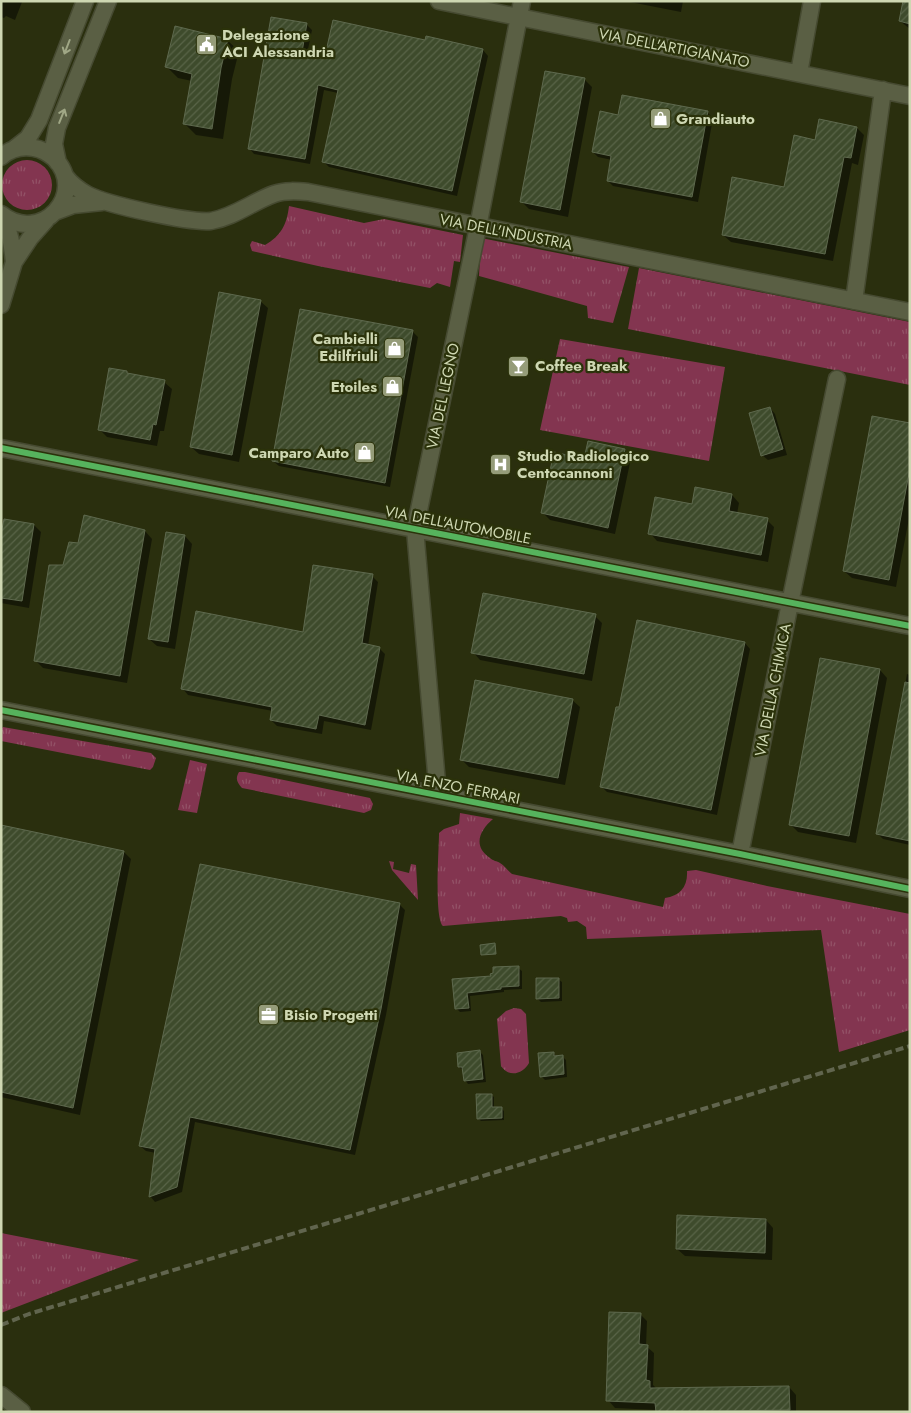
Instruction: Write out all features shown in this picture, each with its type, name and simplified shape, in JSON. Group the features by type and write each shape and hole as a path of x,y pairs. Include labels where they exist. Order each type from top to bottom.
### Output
{"street":[{"path":"8,153 28,138 39,120 85,1"},
{"path":"1,305 14,262 30,238 53,214 63,200 66,188 54,144 57,128 108,1"},
{"name":"VIA DELL'ARTIGIANATO","path":"438,1 521,9 799,73 910,96"},
{"path":"799,73 812,1"},
{"name":"VIA DEL LEGNO","path":"438,795 415,530 521,9"},
{"path":"854,301 883,90"},
{"name":"VIA DELL'INDUSTRIA","path":"8,153 26,147 38,148 50,154 70,182 82,191 106,202 189,220 210,221 238,212 275,193 299,191 910,312"},
{"name":"VIA DELL'INDUSTRIA","path":"2,215 20,224 30,224 73,205 106,202"},
{"path":"2,215 12,239 14,262"},
{"name":"VIA DELLA CHIMICA","path":"740,854 790,603 838,379"},
{"name":"VIA DELL'AUTOMOBILE","path":"1,448 910,626"},
{"name":"VIA ENZO FERRARI","path":"1,710 910,889"},
{"path":"1,1395 22,1412"}],"green space":[{"path":"22,160 32,160 45,167 52,180 52,190 45,203 32,210 22,210 13,206 6,199 2,190 2,180 6,171 13,164"},
{"path":"289,206 364,223 384,219 463,235 460,262 454,261 450,287 437,283 430,288 252,251 250,245 252,241 265,245 275,238 285,224"},
{"path":"481,238 629,267 613,323 588,318 587,306 479,276"},
{"path":"639,268 910,322 910,385 628,329"},
{"path":"560,339 725,367 709,461 540,430"},
{"path":"3,727 151,753 156,758 150,770 1,741 1,730"},
{"path":"190,760 207,764 197,813 178,810"},
{"path":"239,772 370,798 373,804 371,810 364,813 242,788 237,780"},
{"path":"460,813 493,819 482,833 480,838 481,848 491,859 502,864 512,874 663,907 665,898 675,895 682,890 686,882 687,871 696,870 910,914 910,1030 839,1052 821,930 587,939 586,927 577,921 568,922 567,918 561,916 443,926 440,920 438,897 439,833 444,829 459,824"},
{"path":"389,861 394,862 393,869 409,873 411,864 416,865 418,900 392,870"},
{"path":"514,1008 521,1009 526,1014 529,1063 520,1072 512,1073 504,1070 501,1066 497,1019 506,1011"},
{"path":"1,1233 139,1260 1,1313"}],"building":[{"path":"903,1 910,1 910,24 899,21"},
{"path":"271,17 307,23 302,52 325,56 333,20 425,40 426,36 483,49 452,191 322,162 338,90 318,85 305,159 248,149"},
{"path":"175,26 228,39 221,68 212,129 183,124 192,74 165,67"},
{"path":"545,71 585,78 560,210 520,202"},
{"path":"622,95 708,111 692,197 607,181 611,156 592,152 600,111 618,115"},
{"path":"819,119 857,127 851,158 844,157 825,254 722,235 732,177 784,187 794,135 815,140"},
{"path":"219,292 261,300 232,455 190,447"},
{"path":"300,309 413,330 385,483 272,461"},
{"path":"109,368 165,380 156,425 153,424 150,440 98,430"},
{"path":"770,407 783,449 761,456 749,413"},
{"path":"872,416 910,423 910,468 889,580 843,571"},
{"path":"588,441 625,449 608,528 541,513 554,452 584,459"},
{"path":"695,487 732,494 729,511 768,518 761,555 648,534 655,497 692,504"},
{"path":"84,515 145,530 120,676 34,661 49,565 63,565 69,542 78,543"},
{"path":"4,519 34,524 22,601 1,598 1,534"},
{"path":"166,532 185,535 168,642 148,639"},
{"path":"313,565 373,574 362,643 380,647 365,725 319,715 316,729 270,720 272,707 181,689 196,611 303,632"},
{"path":"483,593 596,614 584,674 471,653"},
{"path":"637,620 745,642 711,810 600,787 616,707 619,707"},
{"path":"820,658 880,669 849,836 789,825"},
{"path":"475,680 573,699 558,778 460,760"},
{"path":"905,682 910,683 910,841 876,834"},
{"path":"1,825 124,851 73,1108 1,1092"},
{"path":"200,864 400,903 381,1009 350,1150 190,1117 177,1187 149,1197 155,1149 139,1146"},
{"path":"495,943 496,954 481,955 480,945"},
{"path":"519,966 519,986 467,993 469,1008 455,1009 452,979 491,976 493,967"},
{"path":"536,978 559,978 559,998 536,999"},
{"path":"480,1050 483,1079 464,1081 462,1067 458,1067 457,1053"},
{"path":"554,1052 554,1056 563,1055 564,1074 540,1077 538,1053"},
{"path":"476,1094 492,1094 492,1107 502,1107 502,1118 477,1119"},
{"path":"677,1215 766,1219 765,1253 676,1249"},
{"path":"609,1312 641,1313 639,1344 648,1345 646,1380 650,1381 650,1388 789,1386 790,1410 656,1412 655,1403 606,1401"}],"railway":[{"path":"1,1325 29,1314 910,1046"}],"cycle path":[{"path":"1,448 910,626"},
{"path":"1,710 910,889"}],"place":[{"name":"Delegazione ACI Alessandria","path":"206,44"},
{"name":"Grandiauto","path":"660,119"},
{"name":"Cambielli Edilfriuli","path":"394,348"},
{"name":"Coffee Break","path":"519,366"},
{"name":"Etoiles","path":"393,387"},
{"name":"Camparo Auto","path":"365,453"},
{"name":"Studio Radiologico Centocannoni","path":"501,465"},
{"name":"Bisio Progetti","path":"268,1015"}]}
